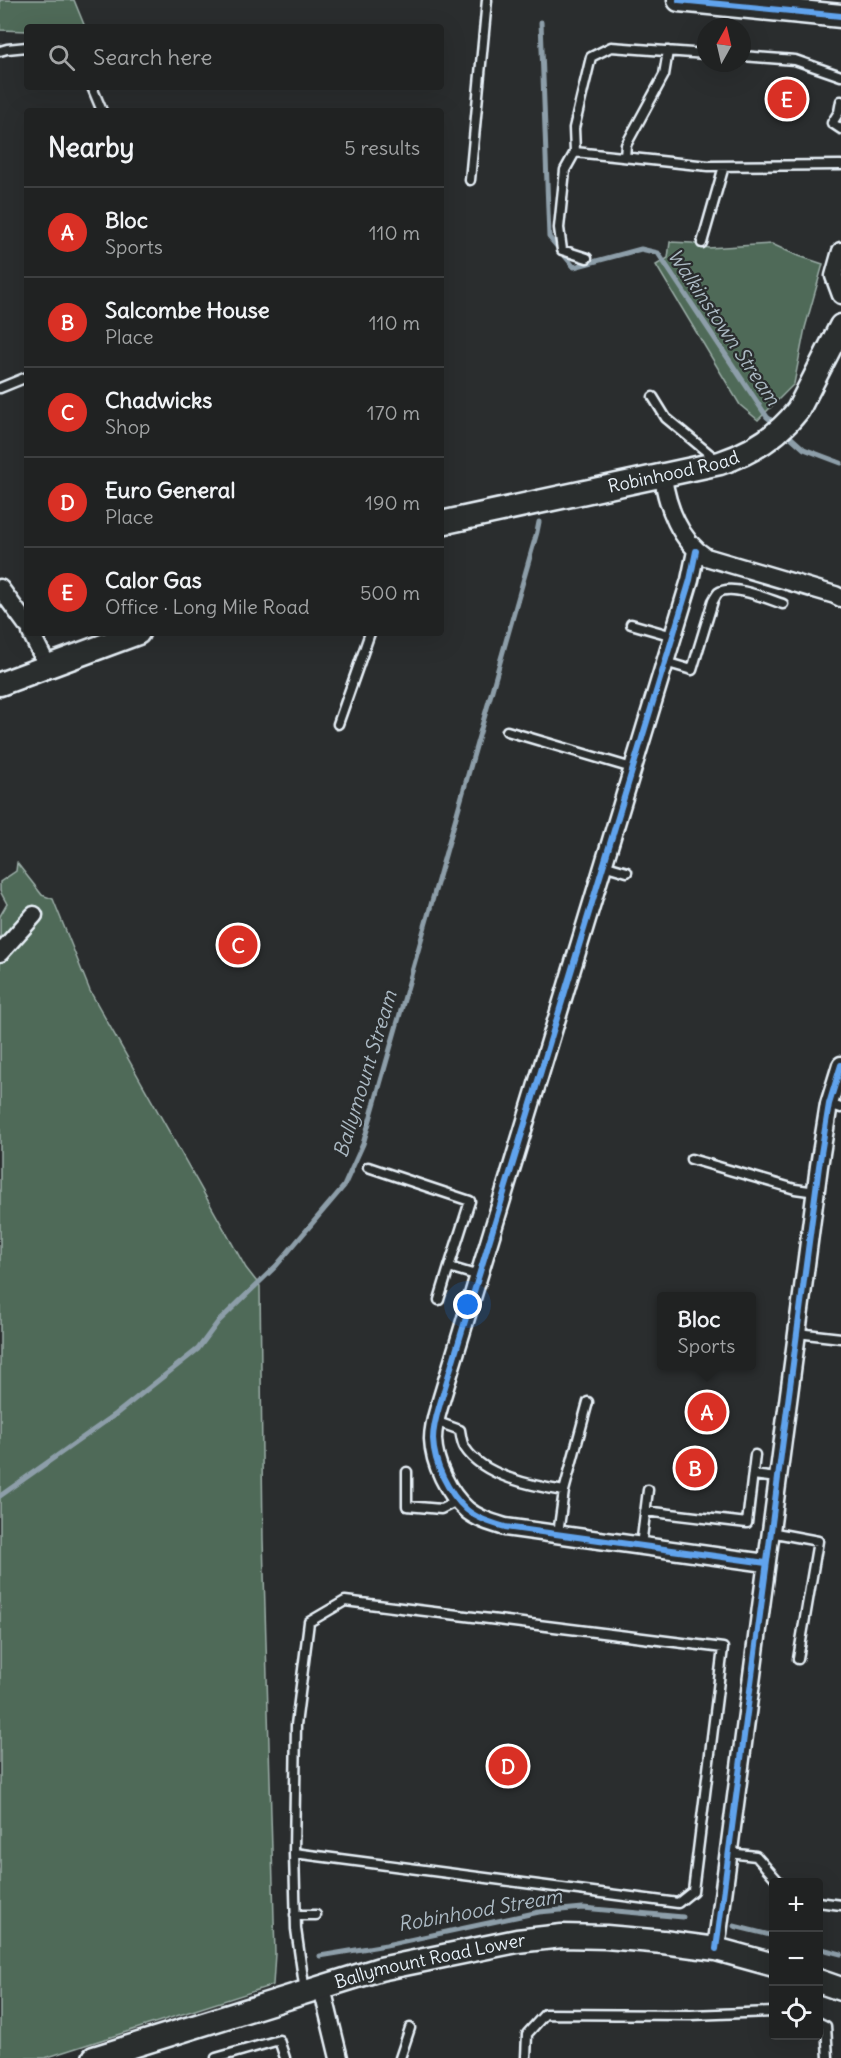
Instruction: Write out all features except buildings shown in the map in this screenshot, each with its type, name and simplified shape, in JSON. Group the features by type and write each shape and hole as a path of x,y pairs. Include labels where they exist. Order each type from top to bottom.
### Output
{"street":[{"path":"679,0 841,16"},
{"path":"841,251 834,276 841,295"},
{"name":"Robinhood Road","path":"444,522 720,464 752,450 781,429 806,397 825,354 841,326"},
{"path":"663,477 670,508 696,551 706,557 841,598"},
{"path":"696,551 690,580 435,1421 434,1439 438,1467 444,1479 467,1510 486,1521 505,1527 765,1563"},
{"path":"0,588 24,621"},
{"path":"32,636 48,667"},
{"path":"0,684 130,636"},
{"path":"0,953 34,915"},
{"path":"716,1949 796,1333 816,1192 835,1106 841,1065"},
{"name":"Ballymount Road Lower","path":"94,2058 380,1969 517,1941 562,1936 606,1937 716,1949 769,1964"},
{"path":"823,1982 841,1989"},
{"path":"314,1990 339,2058"}],"lane":[{"path":"470,180 487,0"},
{"path":"0,51 7,48 24,47"},
{"path":"587,258 562,250 559,228 565,170 574,152 574,128 591,57 612,47 697,53"},
{"path":"624,157 626,145 664,75 668,51"},
{"path":"751,57 795,60 841,76"},
{"path":"93,90 101,108"},
{"path":"841,101 839,112 832,123 841,129"},
{"path":"574,152 708,166 841,165"},
{"path":"702,243 724,166"},
{"path":"0,388 24,377"},
{"path":"653,398 666,418 720,464"},
{"path":"665,662 692,670 713,601 718,593 729,589 741,591 783,604"},
{"path":"631,624 673,636"},
{"path":"338,724 369,636"},
{"path":"507,730 632,768"},
{"path":"603,865 627,872"},
{"path":"691,1159 795,1189 816,1192"},
{"path":"368,1167 470,1201 439,1300"},
{"path":"449,1267 479,1276"},
{"path":"796,1333 841,1338"},
{"path":"558,1534 564,1491 588,1402"},
{"path":"435,1421 460,1430 464,1447 476,1460 497,1473 537,1487 564,1491"},
{"path":"645,1511 747,1523 755,1455"},
{"path":"407,1473 407,1506 441,1509 459,1500"},
{"path":"753,1475 777,1478"},
{"path":"641,1546 648,1490"},
{"path":"770,1532 818,1541 798,1659"},
{"path":"294,1853 678,1903 693,1891 723,1647 345,1601 309,1622 296,1725 294,1853 295,1915 314,1990"},
{"path":"729,1853 756,1856 775,1878"},
{"path":"823,1903 841,1905"},
{"path":"295,1915 316,1914"},
{"path":"526,2058 527,2034 545,2014 691,2015 769,2012"},
{"path":"823,2024 826,2026 828,2058"},
{"path":"400,2058 410,2028"},
{"path":"216,2058 279,2040 285,2058"}],"green space":[{"path":"0,0 74,0 84,24 24,24 24,31 0,30"},
{"path":"670,242 692,243 708,248 772,244 823,264 805,328 794,384 758,420 740,405 656,265 668,258"},
{"path":"17,863 42,895 53,899 90,991 246,1268 260,1286 263,1539 275,1953 273,1985 45,2058 0,2058 0,916 7,904 0,891 0,882 16,871"}],"waterway":[{"name":"Walkinstown Stream","path":"541,22 549,237 574,267 641,249 658,253 767,417 777,425"},
{"name":"Walkinstown Stream","path":"786,433 804,449 841,463"},
{"name":"Ballymount Stream","path":"0,1496 116,1414 198,1349 218,1322 276,1266 344,1186 363,1144 539,522"},
{"name":"Robinhood Stream","path":"320,1956 386,1945 539,1912 583,1908 683,1917"},
{"name":"Robinhood Stream","path":"734,1926 769,1935"},
{"name":"Robinhood Stream","path":"823,1949 841,1954"}],"cycle path":[{"path":"679,0 841,16"},
{"path":"696,551 690,580 439,1407 433,1439 439,1468 448,1487 467,1510 490,1522 505,1527 766,1563"},
{"path":"716,1949 819,1166 829,1104 841,1065"}],"place":[{"name":"Calor Gas","path":"787,99"},
{"name":"Chadwicks","path":"238,945"},
{"name":"Bloc","path":"707,1412"},
{"name":"Salcombe House","path":"695,1468"},
{"name":"Euro General","path":"508,1766"}]}
